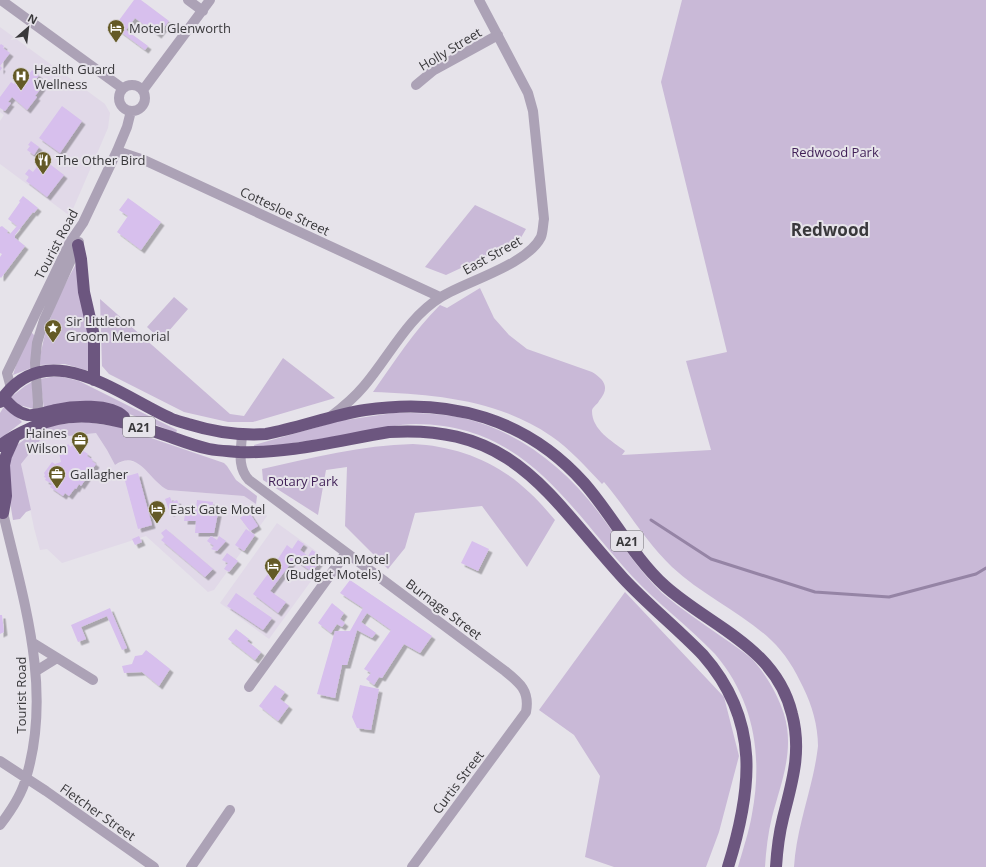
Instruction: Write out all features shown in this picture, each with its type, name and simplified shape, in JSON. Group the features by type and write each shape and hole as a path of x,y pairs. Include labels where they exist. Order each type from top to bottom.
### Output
{"highway":[{"path":"78,245 84,292 94,336 94,380"},
{"name":"A21","path":"5,396 22,380 35,373 52,370 67,371 94,380 172,419 208,430 224,433 242,435 266,434 364,410 405,406 444,408 463,411 489,419 516,430 528,437 553,454 577,475 598,500 638,555 664,585 742,641 764,661 781,685 792,714 797,745 794,777 779,835 776,867"},
{"path":"5,396 11,406 20,412 38,419"},
{"name":"A21","path":"38,419 63,408 94,407 121,414 131,424 198,446 209,449 241,452 294,448 388,432 427,432 452,435 484,445 514,461 527,471 549,493 623,578 703,655 714,667 729,692 740,718 748,764 746,796 728,867"},
{"path":"0,446 38,419"},
{"path":"3,513 6,496 4,465 6,456 16,435"}],"street":[{"path":"1,0 122,88"},
{"path":"188,0 203,10"},
{"path":"143,90 210,0"},
{"name":"East Street","path":"329,419 363,387 405,330 422,312 440,297 508,264 527,253 541,236 544,219 533,111 528,93 479,0"},
{"name":"Holly Street","path":"416,86 434,70 498,35"},
{"path":"129,85 137,85 143,90 145,97 144,105 138,110 131,111 124,108 119,102 119,95 122,88 129,85"},
{"name":"Tourist Road","path":"5,396 7,373 70,242 83,223 117,151 127,127 131,111"},
{"name":"Cottesloe Street","path":"117,151 151,164 440,297"},
{"name":"Tourist Road","path":"38,419 35,354 40,332 78,245 83,223"},
{"name":"Burnage Street","path":"242,435 241,469 249,480 346,553 404,594 517,681 524,689 527,698 526,712"},
{"name":"Tourist Road","path":"0,825 9,813 26,779 34,741 37,700 33,644 3,513"},
{"path":"249,687 346,553"},
{"path":"33,644 93,680"},
{"path":"36,671 57,658"},
{"name":"Curtis Street","path":"412,867 526,712"},
{"name":"Fletcher Street","path":"0,761 46,791 154,867"},
{"path":"191,867 230,810"}],"shaded area":[{"path":"0,27 105,104 110,113 108,128 70,216 0,164 0,121 4,115 0,112"},
{"name":"East Gate Motel","path":"96,433 115,465 126,460 138,463 168,490 244,496 256,504 267,516 214,590 208,592 146,536 62,563 47,549 40,550 21,464 41,439"},
{"name":"Coachman Motel (Budget Motels)","path":"277,523 327,559 269,639 220,603"}],"green space":[{"name":"Redwood Park","path":"682,0 986,0 986,867 794,867 799,832 815,764 818,738 812,708 806,694 793,668 776,645 747,621 696,586 672,567 653,547 604,482 602,484 571,452 551,436 510,414 465,401 442,397 373,392 413,336 440,305 447,308 480,288 494,318 509,335 527,349 592,372 603,381 605,388 604,392 592,410 593,418 599,429 625,451 622,455 711,450 686,361 727,352 661,82"},
{"path":"475,205 526,229 519,241 446,275 425,267"},
{"path":"76,264 88,326 89,371 65,364 39,365 44,339 52,313"},
{"path":"174,297 188,309 161,340 147,327"},
{"path":"100,299 230,414 244,416 283,358 335,398 253,422 228,422 184,412 109,374 102,366"},
{"path":"31,332 35,336 31,368 13,375 16,365"},
{"path":"63,377 79,381 177,430 176,433 122,411 44,409 40,379"},
{"path":"32,382 34,409 19,405 11,397"},
{"path":"5,405 22,422 0,439 0,413"},
{"path":"393,413 439,414 467,419 506,433 524,443 557,468 586,497 637,565 662,593 745,653 762,671 771,685 784,714 788,740 786,766 769,829 765,867 738,867 751,821 756,771 752,729 747,709 739,690 715,654 631,575 563,496 540,473 515,453 486,438 454,428 416,424 254,448 254,445 339,421"},
{"path":"86,422 119,427 224,463 236,480 257,496 256,504 244,496 168,490 161,486 137,463 131,460 123,461 115,465 96,433 41,439 21,464 31,510 26,512 20,519 13,520 9,496 7,467 17,445 33,433 50,426"},
{"name":"Rotary Park","path":"413,444 429,445 461,452 491,464 518,482 540,503 555,520 527,567 482,506 415,513 405,548 388,569 345,526 347,467 326,470 318,515 263,480 262,469 356,449"},
{"path":"625,592 724,697 739,756 719,832 706,867 614,867 585,857 600,776 574,735 539,710"}],"building":[{"path":"134,0 141,0 169,21 158,35 135,18 126,30 148,46 145,50 114,27"},
{"path":"1,44 4,46 3,48 10,53 0,66"},
{"name":"Health Guard Wellness","path":"32,70 39,75 35,81 42,87 35,96 37,97 27,110 12,97 8,102 11,103 5,111 0,108 0,97 11,82 14,84 22,73 27,77"},
{"path":"62,106 82,121 60,153 39,138"},
{"path":"31,141 39,147 34,155 27,150"},
{"path":"43,159 64,175 47,197 26,181 29,177 25,174 29,169 33,172"},
{"path":"23,196 38,208 34,213 33,212 15,235 15,238 25,246 1,278 0,257 2,254 0,253 0,227 2,226 8,231 7,233 10,234 17,226 8,219"},
{"path":"128,198 161,222 141,250 117,232 128,216 119,210"},
{"path":"68,444 71,447 72,445 78,449 79,448 88,454 87,456 96,464 81,486 79,484 69,496 65,493 63,496 50,487 52,484 45,480 46,478 44,477 44,473 52,462 55,464 61,462 59,453 64,453 63,451"},
{"path":"138,473 152,525 138,529 124,477"},
{"path":"170,497 172,502 177,500 181,509 170,513 165,499"},
{"path":"197,500 213,502 212,512 218,513 214,533 195,533 196,521 184,521 186,506 196,508"},
{"path":"249,512 258,526 250,531 240,518"},
{"path":"166,529 213,569 205,577 161,540 164,537 161,533"},
{"path":"246,529 255,535 244,551 235,545"},
{"path":"139,536 142,542 135,545 132,539"},
{"path":"211,536 217,540 219,536 226,541 217,551 211,549 214,546 207,541"},
{"path":"298,540 304,544 300,550 308,556 312,550 323,557 312,572 294,559 270,591 286,602 278,613 253,594 273,567 276,569 279,565 276,562 287,545 292,549"},
{"path":"472,541 489,549 478,571 461,563"},
{"path":"227,553 238,561 229,572 224,569 228,563 222,560"},
{"path":"350,580 432,636 420,653 404,644 382,678 379,677 374,685 366,679 371,673 364,669 391,630 367,613 361,622 376,633 372,638 357,630 347,665 342,665 335,698 317,694 335,631 350,631 363,608 340,593"},
{"path":"236,593 272,618 263,630 227,606"},
{"path":"332,603 344,613 340,619 345,623 342,627 337,624 331,633 318,623"},
{"path":"110,608 127,648 122,650 107,616 81,627 86,639 78,642 71,625"},
{"path":"0,615 2,615 4,632 0,634"},
{"path":"236,629 249,639 247,641 261,652 255,660 228,639"},
{"path":"146,650 170,669 159,686 142,672 124,673 122,666 132,664 135,656 142,655"},
{"path":"275,685 285,692 280,699 289,706 278,721 259,706"},
{"path":"360,685 379,689 371,730 357,728 352,717"}],"waterway":[{"path":"651,520 711,559 815,592 889,597 976,574 986,568"}],"place":[{"name":"Motel Glenworth","path":"116,43"},
{"name":"Health Guard Wellness","path":"21,91"},
{"name":"The Other Bird","path":"43,175"},
{"name":"Sir Littleton Groom Memorial","path":"53,343"},
{"name":"Haines Wilson","path":"80,455"},
{"name":"Gallagher","path":"57,489"},
{"name":"East Gate Motel","path":"157,524"},
{"name":"Coachman Motel (Budget Motels)","path":"273,581"}],"district":[{"name":"Redwood","path":"830,229"}]}
